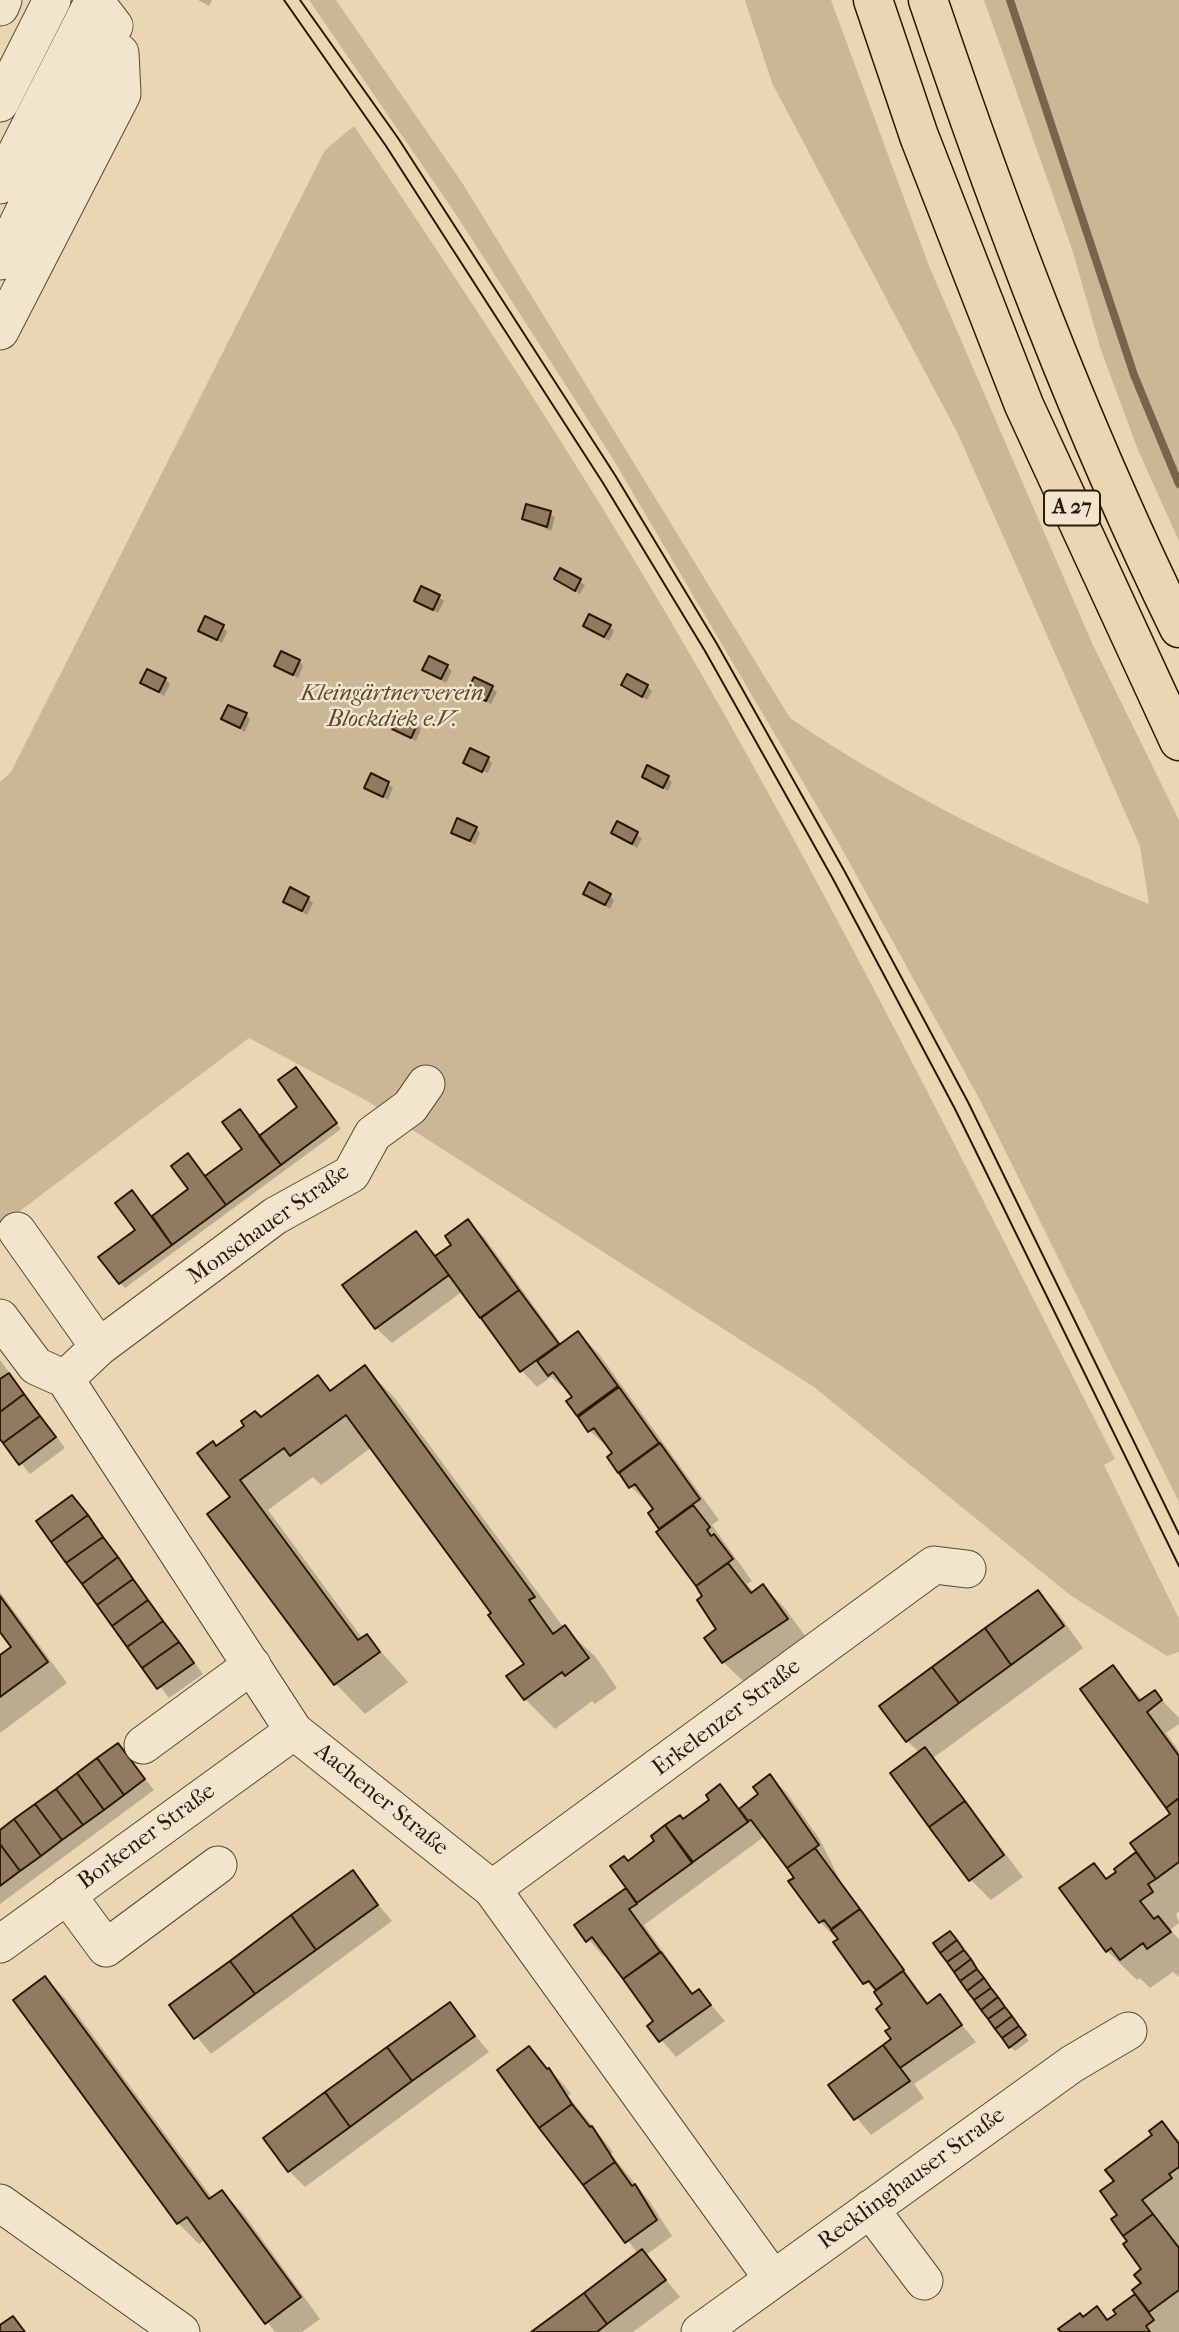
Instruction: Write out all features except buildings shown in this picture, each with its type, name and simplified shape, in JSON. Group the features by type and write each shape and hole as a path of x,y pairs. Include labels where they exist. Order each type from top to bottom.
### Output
{"highway":[{"name":"A 27","path":"873,0 919,136 1019,393 1179,741"},
{"name":"A 27","path":"928,0 969,122 1071,383 1179,628"}],"street":[{"path":"0,7 3,0"},
{"path":"0,58 28,0"},
{"path":"0,103 52,0"},
{"path":"0,141 101,18"},
{"path":"0,185 101,18"},
{"path":"0,224 101,18"},
{"path":"0,261 101,18"},
{"path":"0,294 101,18"},
{"path":"0,331 122,94 101,18"},
{"name":"Monschauer Straße","path":"65,1379 99,1347 275,1216 351,1174 373,1134 410,1107 426,1084"},
{"path":"17,1231 99,1347"},
{"path":"0,1318 36,1366 65,1379"},
{"name":"Aachener Straße","path":"65,1379 294,1731 492,1889 773,2278"},
{"name":"Erkelenzer Straße","path":"492,1889 934,1565 967,1569"},
{"path":"143,1745 252,1665"},
{"name":"Borkener Straße","path":"0,1944 294,1731"},
{"path":"67,1895 106,1948 218,1865"},
{"name":"Recklinghauser Straße","path":"700,2332 1072,2064 1128,2031"},
{"path":"0,2203 181,2332"},
{"path":"870,2208 924,2281"}],"green space":[{"path":"309,0 336,0 463,184 790,718 874,771 964,820 1057,865 1149,904 1140,846 958,434 772,83 745,0 831,0 929,266 1092,643 1179,820 1179,1502 980,1100 837,840 610,454 455,213"},
{"path":"984,0 1179,0 1179,541 1138,450 1101,350 1072,249"},
{"name":"Kleingärtnerverein Blockdiek e.V.","path":"354,126 476,309 594,495 670,620 787,827 898,1036 1115,1459 1104,1465 1179,1619 1179,1652 1167,1656 1070,1595 814,1387 369,1102 249,1038 0,1226 0,782 11,772 325,150"}],"waterway":[{"path":"1010,0 1134,375 1179,484"}],"tram line":[{"path":"284,0 386,146 603,483 705,651 833,879 955,1109 1179,1566"},
{"path":"300,0 398,138 615,475 717,644 845,872 968,1102 1179,1534"}]}
